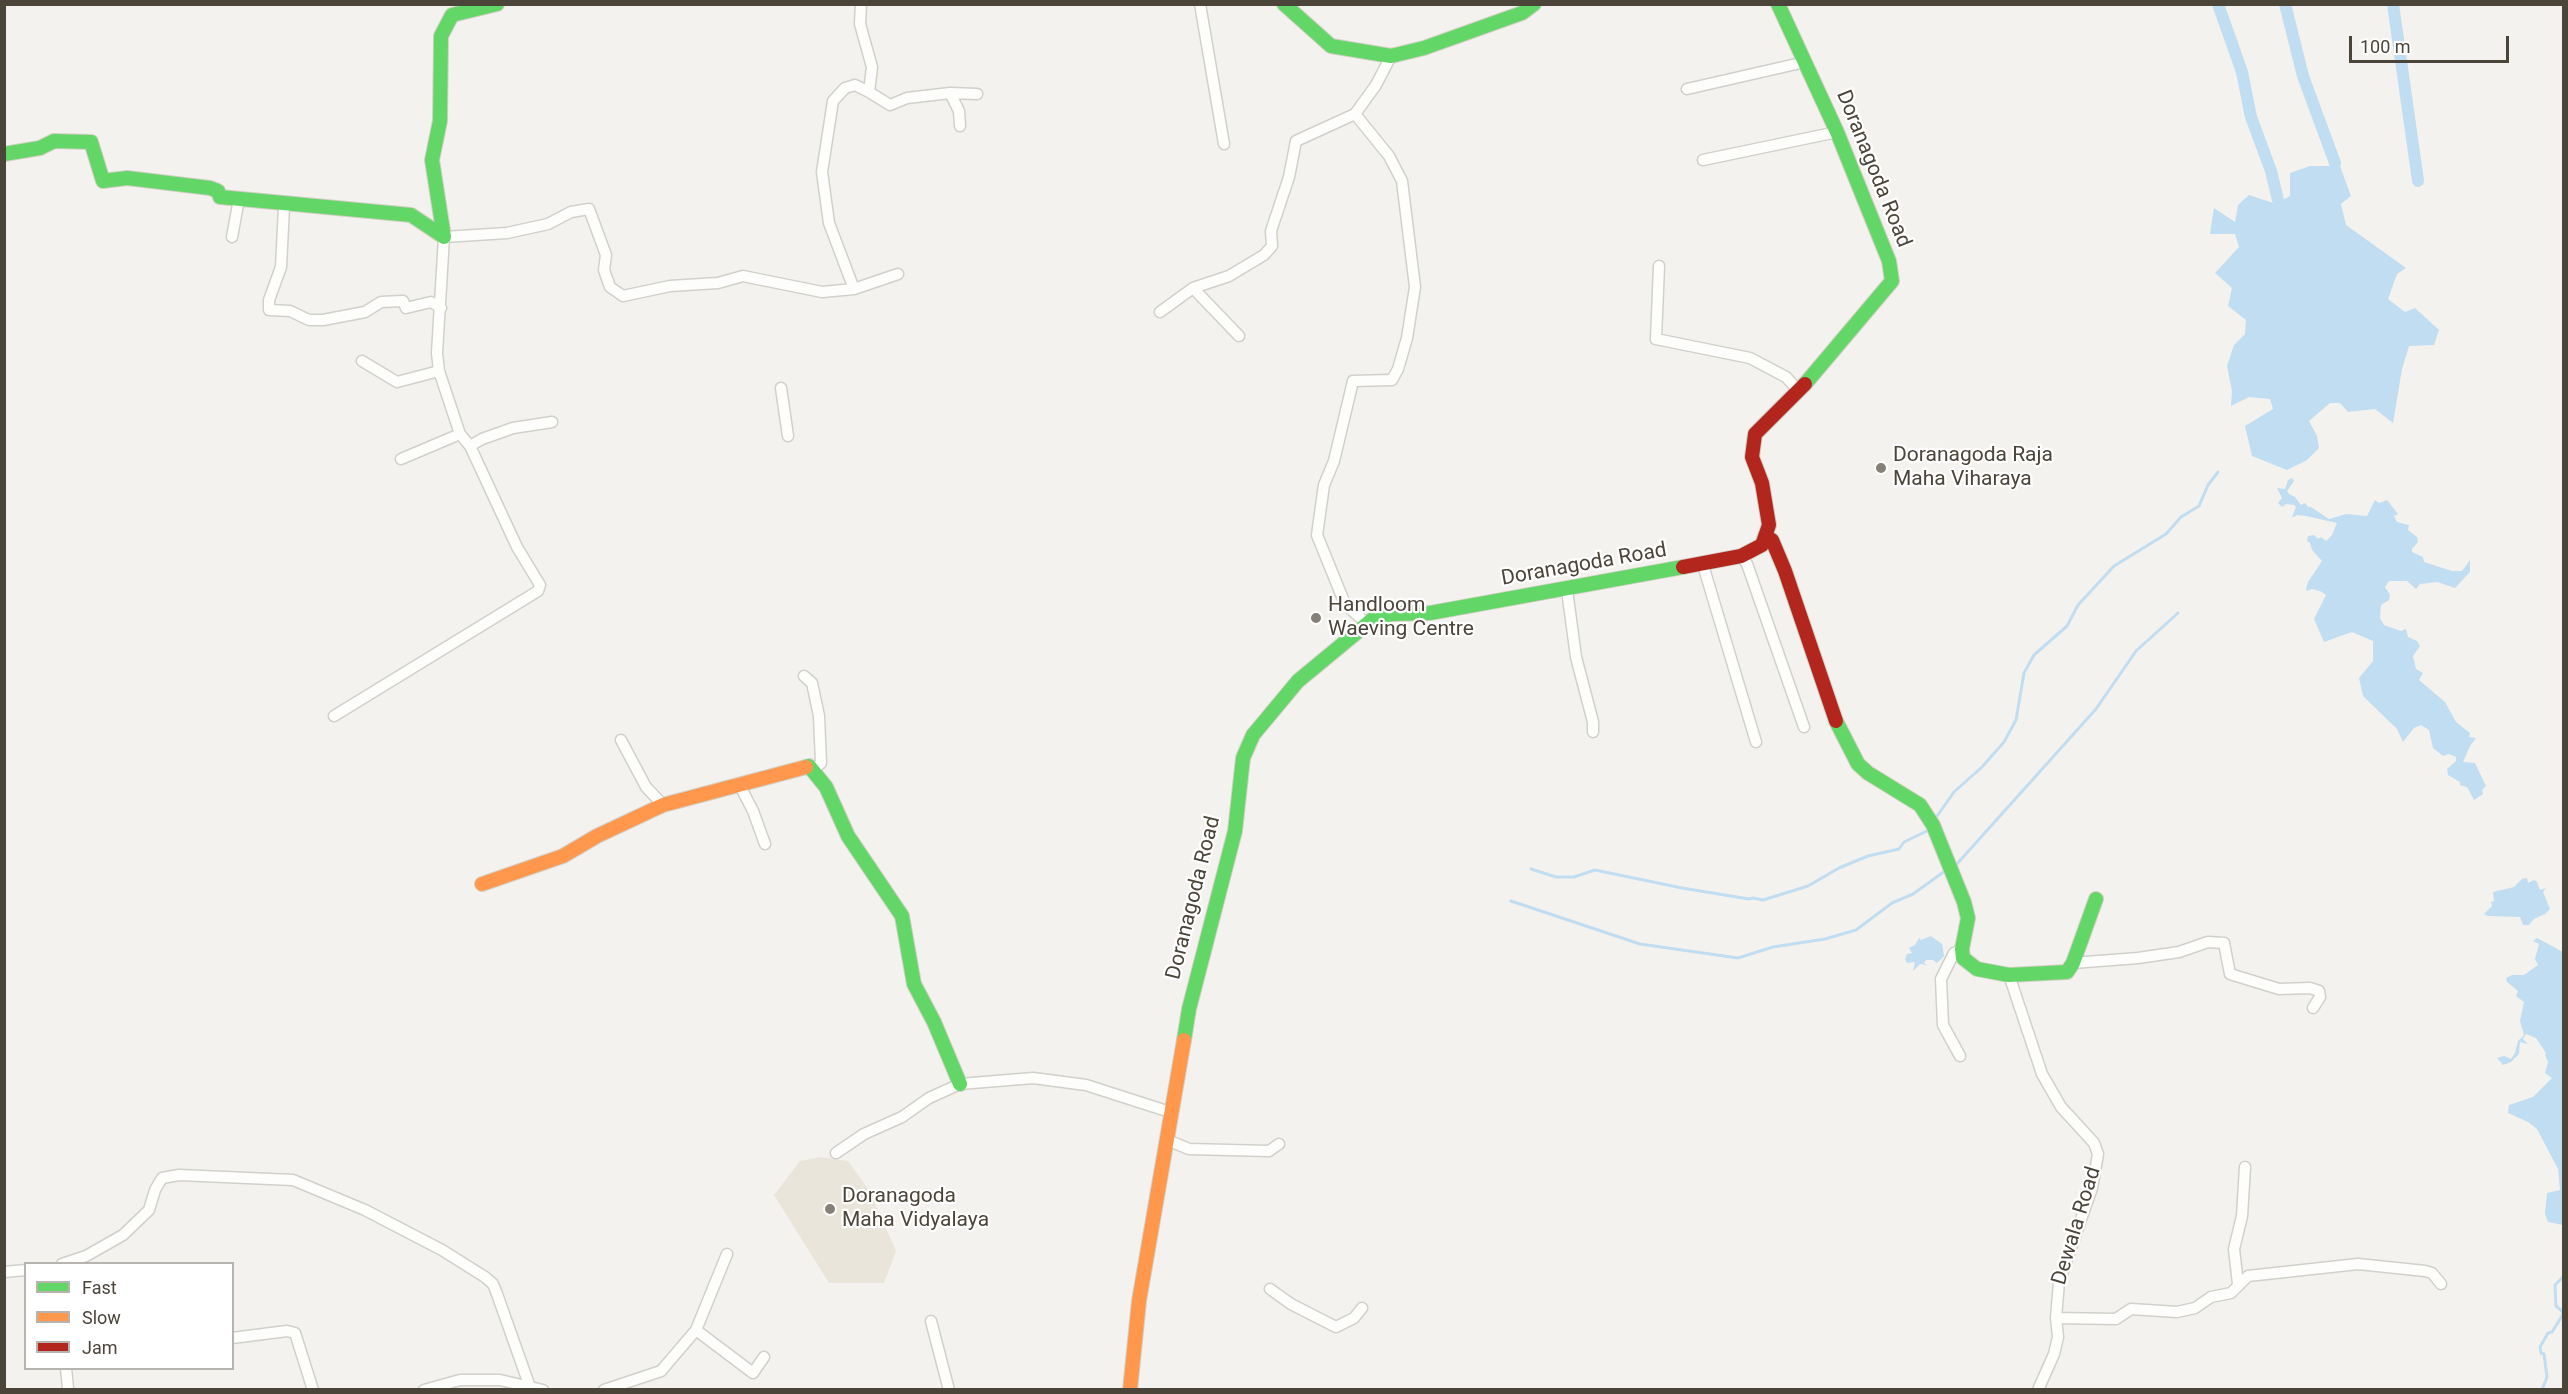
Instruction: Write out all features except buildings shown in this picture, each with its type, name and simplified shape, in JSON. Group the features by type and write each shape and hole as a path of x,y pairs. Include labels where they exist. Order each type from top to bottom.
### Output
{"street":[{"path":"334,716 538,591 540,585 517,547 470,446 460,434 439,371 437,353 444,237 432,160 440,121 441,36 452,15 497,4"},
{"path":"861,4 860,24 872,67 869,92"},
{"path":"1200,4 1224,144"},
{"path":"1284,4 1331,46 1391,56 1424,48 1522,13 1534,4"},
{"name":"Doranagoda Road","path":"1130,1389 1139,1301 1189,1009 1234,831 1243,758 1253,735 1298,681 1373,619 1393,614 1430,613 1703,565 1741,556 1762,545 1769,525 1762,483 1752,457 1755,434 1799,391 1892,281 1889,261 1837,132 1779,4"},
{"path":"1160,312 1193,288 1229,276 1264,255 1272,246 1271,231 1289,177 1296,141 1355,114 1376,85 1391,56"},
{"path":"1687,89 1805,62"},
{"path":"854,289 829,223 822,172 833,101 845,88 855,85 890,105 907,98 950,93 977,94"},
{"path":"950,93 959,111 960,126"},
{"path":"1355,114 1389,156 1402,181 1415,287 1407,338 1398,369 1392,380 1353,381 1334,461 1324,485 1317,535 1345,604 1367,624"},
{"path":"1703,160 1837,132"},
{"path":"4,154 40,148 54,141 91,142 103,181 127,178 210,188 218,190 220,197 411,215 444,237 517,231 548,224 571,212 589,209 606,255 604,270 610,287 623,296 670,286 718,283 743,276 822,292 854,289 898,274"},
{"path":"232,237 239,199"},
{"path":"280,202 284,207 281,267 269,300 269,310 290,311 309,320 323,320 365,312 381,302 403,301 406,308 431,302 441,308"},
{"path":"1659,266 1656,339 1750,358 1786,377 1799,391"},
{"path":"1193,288 1239,336"},
{"path":"362,361 397,382 439,371"},
{"path":"781,387 788,436"},
{"path":"470,446 482,439 513,428 552,422"},
{"path":"401,459 460,434"},
{"path":"1765,536 1772,540 1785,571 1832,713 1848,748 1858,764 1868,773 1920,805 1933,825 1965,902 1968,918 1962,949 1963,958 1977,969 2009,975 2067,972 2073,963 2096,899"},
{"path":"1741,556 1747,564 1804,728"},
{"path":"1703,565 1756,742"},
{"path":"1568,590 1576,657 1593,722 1593,732"},
{"path":"804,676 812,683 819,716 821,763 813,770"},
{"path":"621,740 646,787 663,805"},
{"path":"482,884 563,856 597,836 663,805 809,766 826,787 848,836 902,916 914,984 934,1022 960,1084"},
{"path":"739,784 753,811 765,844"},
{"path":"2073,963 2138,958 2179,952 2208,942 2224,943 2230,974 2279,990 2310,988 2319,991 2320,997 2313,1008"},
{"path":"1960,1056 1943,1025 1941,979 1954,953 1962,949"},
{"name":"Dewala Road","path":"2009,975 2042,1074 2061,1107 2094,1143 2098,1154 2092,1188 2059,1282 2056,1318 2058,1337 2054,1354 2038,1389"},
{"path":"836,1153 864,1134 902,1117 929,1098 960,1084 1033,1078 1086,1085 1170,1112"},
{"path":"1167,1140 1189,1149 1269,1151 1279,1144"},
{"path":"2238,1284 2234,1249 2242,1216 2245,1167"},
{"path":"65,1262 86,1256 123,1235 149,1210 155,1190 162,1178 179,1175 293,1180 365,1210 442,1250 493,1284 530,1388"},
{"path":"604,1389 661,1371 696,1330 727,1254"},
{"path":"2056,1318 2116,1319 2132,1309 2176,1312 2195,1308 2211,1297 2231,1293 2248,1276 2358,1264 2425,1271 2432,1273 2440,1284"},
{"path":"4,1272 24,1270"},
{"path":"1270,1289 1291,1304 1336,1327 1354,1318 1362,1308"},
{"path":"931,1321 949,1389"},
{"path":"696,1330 753,1373 764,1358"},
{"path":"234,1338 287,1331 295,1333 313,1389"},
{"path":"66,1370 68,1388"},
{"path":"424,1389 460,1380 500,1380 543,1389"}],"shaded area":[{"name":"Doranagoda Maha Vidyalaya","path":"820,1157 848,1161 869,1190 896,1251 884,1283 829,1283 774,1195 800,1161"}],"water":[{"path":"2310,166 2340,166 2351,196 2341,204 2346,225 2406,268 2397,274 2388,299 2405,312 2415,308 2439,330 2434,345 2409,346 2402,369 2393,423 2375,409 2348,412 2340,403 2330,403 2309,421 2317,436 2319,448 2307,460 2287,470 2252,456 2245,426 2273,409 2270,399 2249,397 2231,406 2232,391 2227,366 2234,345 2245,334 2246,320 2228,306 2232,288 2215,273 2239,247 2235,234 2210,234 2214,208 2235,222 2238,205 2249,195 2276,204 2290,196 2290,173"},
{"path":"2292,478 2294,481 2287,491 2289,494 2295,497 2301,505 2305,503 2329,519 2346,514 2367,516 2375,500 2379,503 2387,500 2398,514 2394,516 2397,522 2409,525 2408,530 2417,537 2418,542 2412,552 2423,557 2424,562 2452,571 2462,571 2470,560 2470,572 2455,588 2437,582 2420,584 2416,589 2407,581 2389,581 2385,587 2390,595 2389,600 2381,605 2380,618 2384,625 2401,631 2406,629 2408,637 2417,641 2420,646 2413,656 2416,669 2423,673 2419,680 2445,702 2456,722 2470,733 2469,737 2476,738 2463,762 2475,763 2486,786 2482,790 2483,794 2474,800 2467,787 2460,785 2460,782 2448,775 2447,769 2456,761 2456,757 2449,754 2443,756 2433,748 2429,730 2421,725 2414,728 2403,742 2397,729 2363,696 2359,678 2373,661 2373,641 2352,632 2324,642 2314,619 2326,595 2320,591 2311,589 2307,591 2306,589 2322,561 2307,541 2308,536 2314,535 2326,541 2332,535 2337,523 2306,516 2292,517 2296,507 2294,505 2286,504 2282,507 2278,503 2282,498 2277,488 2285,489 2288,480"},
{"path":"2527,878 2528,883 2534,880 2537,882 2540,890 2546,888 2543,892 2550,909 2545,914 2534,919 2529,925 2523,925 2520,917 2484,914 2492,906 2493,892 2514,887 2522,879"},
{"path":"1931,936 1942,944 1944,956 1937,963 1933,960 1926,960 1924,963 1927,965 1920,964 1913,971 1915,962 1907,963 1905,959 1907,954 1912,953 1909,948 1915,945 1919,938 1921,940"},
{"path":"2537,938 2563,952 2563,1225 2548,1222 2545,1214 2547,1193 2560,1190 2558,1169 2537,1129 2508,1113 2509,1105 2533,1097 2552,1078 2545,1073 2548,1062 2546,1053 2536,1038 2526,1034 2523,1039 2528,1044 2520,1042 2519,1054 2511,1062 2503,1065 2497,1058 2504,1056 2511,1059 2518,1041 2524,1035 2520,1021 2524,1002 2516,996 2518,991 2507,982 2506,978 2512,975 2524,975 2538,965 2535,959 2539,944 2533,941"}],"waterway":[{"path":"2218,4 2242,72 2251,117 2271,171 2278,200"},
{"path":"2285,4 2303,76 2335,163"},
{"path":"2393,4 2418,181"},
{"path":"1935,819 1954,792 1982,767 2004,742 2016,720 2024,673 2034,655 2067,626 2078,605 2114,566 2166,534 2181,517 2199,506 2208,485 2218,472"},
{"path":"1956,865 2096,709 2136,651 2178,613"},
{"path":"1531,869 1556,877 1574,877 1595,870 1682,888 1763,900 1808,886 1839,868 1868,856 1899,849 1904,842 1929,830"},
{"path":"1511,901 1640,944 1738,958 1773,947 1825,939 1856,930 1892,903 1913,894 1945,871"},
{"path":"2542,1390 2547,1377 2544,1354 2541,1353 2540,1347 2562,1316 2563,1312 2556,1306 2555,1285 2564,1276"}],"traffic: fast":[{"path":"4,154 40,148 54,141 91,142 103,181 127,178 210,188 218,191 220,197 411,215 444,237 432,160 440,121 441,36 452,15 497,4"},
{"path":"1284,4 1331,46 1391,56 1424,48 1522,13 1534,4"},
{"path":"1778,4 1837,132 1889,261 1892,281 1805,384"},
{"path":"1184,1040 1189,1009 1235,831 1243,758 1253,735 1298,681 1373,619 1393,614 1430,613 1683,567"},
{"path":"1836,721 1858,764 1868,773 1920,805 1933,825 1964,902 1968,918 1962,949 1963,958 1977,969 2009,975 2067,972 2073,963 2096,899"},
{"path":"806,767 809,766 826,787 848,836 902,916 914,984 934,1022 960,1084"}],"traffic: slow":[{"path":"482,884 563,856 597,836 663,805 806,767"},
{"path":"1130,1390 1139,1301 1184,1040"}],"traffic: jam":[{"path":"1683,567 1741,556 1762,545 1769,525 1762,483 1752,457 1755,434 1805,384"},
{"path":"1765,536 1772,540 1785,571 1836,721"}],"place":[{"name":"Doranagoda Raja Maha Viharaya","path":"1881,468"},
{"name":"Handloom Waeving Centre","path":"1316,618"},
{"name":"Doranagoda Maha Vidyalaya","path":"830,1209"}]}
